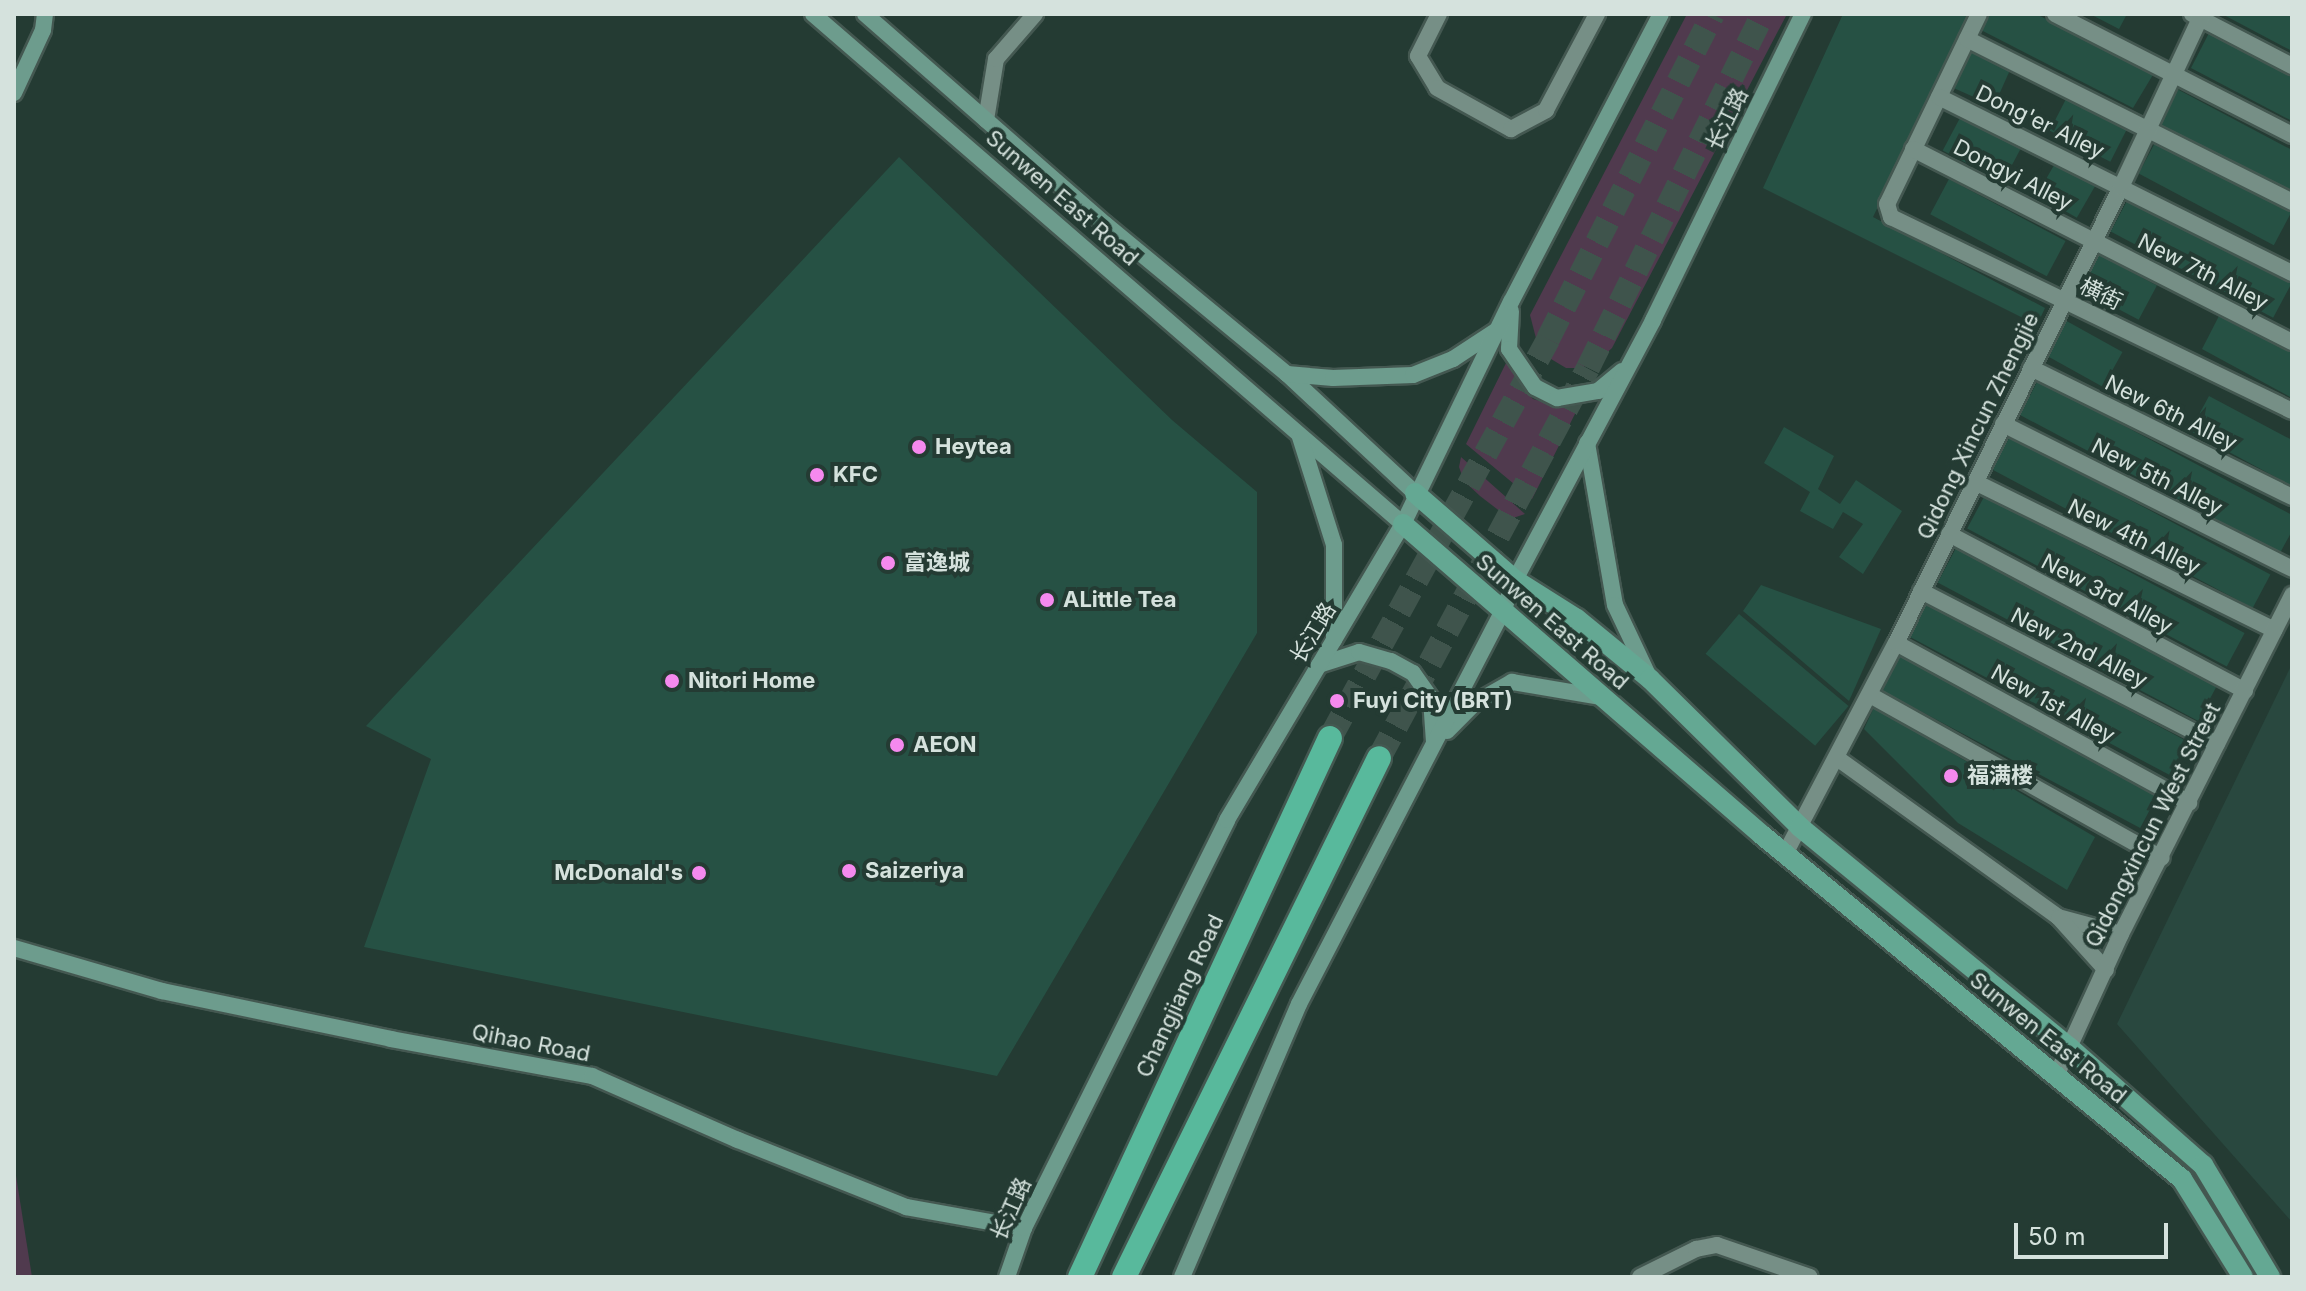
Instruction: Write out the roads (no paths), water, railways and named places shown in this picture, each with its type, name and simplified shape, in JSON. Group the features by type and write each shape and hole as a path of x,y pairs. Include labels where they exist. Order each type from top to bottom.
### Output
{"highway":[{"name":"Changjiang Road","path":"1080,1277 1330,738"},
{"path":"1124,1277 1379,758"}],"main road":[{"path":"14,93 43,30 45,14"},
{"name":"Sunwen East Road","path":"813,14 1785,854 2182,1179 2243,1277"},
{"name":"Sunwen East Road","path":"865,14 1287,374 1415,493 1515,580 1577,619 1650,679 1800,827 2069,1047 2203,1165 2270,1277"},
{"name":"长江路","path":"1007,1277 1024,1228 1227,820 1403,524 1415,493 1511,302 1661,14"},
{"name":"长江路","path":"1182,1277 1299,1004 1503,611 1515,580 1629,366 1803,14"},
{"path":"1511,302 1509,349 1535,387 1557,398 1598,391 1629,366"},
{"path":"1287,374 1333,378 1413,375 1453,359 1498,329"},
{"path":"1300,435 1334,545 1334,640"},
{"path":"1587,443 1615,605 1650,679"},
{"path":"1319,665 1359,652 1391,661 1413,673 1431,699 1434,743"},
{"path":"1434,743 1475,703 1512,682 1602,697"},
{"name":"Qihao Road","path":"14,948 162,991 391,1039 592,1076 738,1140 906,1207 1024,1228"}],"street":[{"path":"986,120 996,59 1035,14"},
{"path":"1439,14 1418,56 1437,88 1511,129 1546,110 1597,14"},
{"path":"1913,149 1979,14"},
{"path":"2055,14 2292,135"},
{"path":"2198,15 2292,66"},
{"name":"Qidong Xincun Zhengjie","path":"1785,854 1870,695 2121,187 2198,15"},
{"path":"1967,39 2292,202"},
{"name":"Dong'er Alley","path":"1939,97 2292,273"},
{"name":"横街","path":"1913,149 1887,204 1891,217 2292,411"},
{"name":"Dongyi Alley","path":"1913,149 2093,240"},
{"name":"New 7th Alley","path":"2093,240 2292,342"},
{"name":"New 6th Alley","path":"2031,368 2292,497"},
{"name":"New 5th Alley","path":"2003,424 2292,569"},
{"name":"New 4th Alley","path":"1975,482 2274,630"},
{"name":"New 3rd Alley","path":"1949,534 2245,691"},
{"name":"New 2nd Alley","path":"1921,591 2217,744"},
{"name":"Qidongxincun West Street","path":"2056,1076 2121,934 2292,595"},
{"name":"New 1st Alley","path":"1896,643 2189,803"},
{"path":"1870,695 2162,858"},
{"path":"1837,758 2058,917 2106,970"},
{"path":"2058,917 2121,934"},
{"path":"1640,1277 1696,1249 1717,1245 1810,1277"}],"tunnel":[{"path":"1330,738 1548,339 1713,14"},
{"path":"1379,758 1588,368 1763,14"}],"place":[{"name":"Heytea","path":"919,447"},
{"name":"KFC","path":"817,475"},
{"name":"富逸城","path":"888,563"},
{"name":"ALittle Tea","path":"1047,600"},
{"name":"Nitori Home","path":"672,681"},
{"name":"Fuyi City (BRT)","path":"1337,701"},
{"name":"AEON","path":"897,745"},
{"name":"福满楼","path":"1951,776"},
{"name":"Saizeriya","path":"849,871"},
{"name":"McDonald's","path":"699,873"}]}
